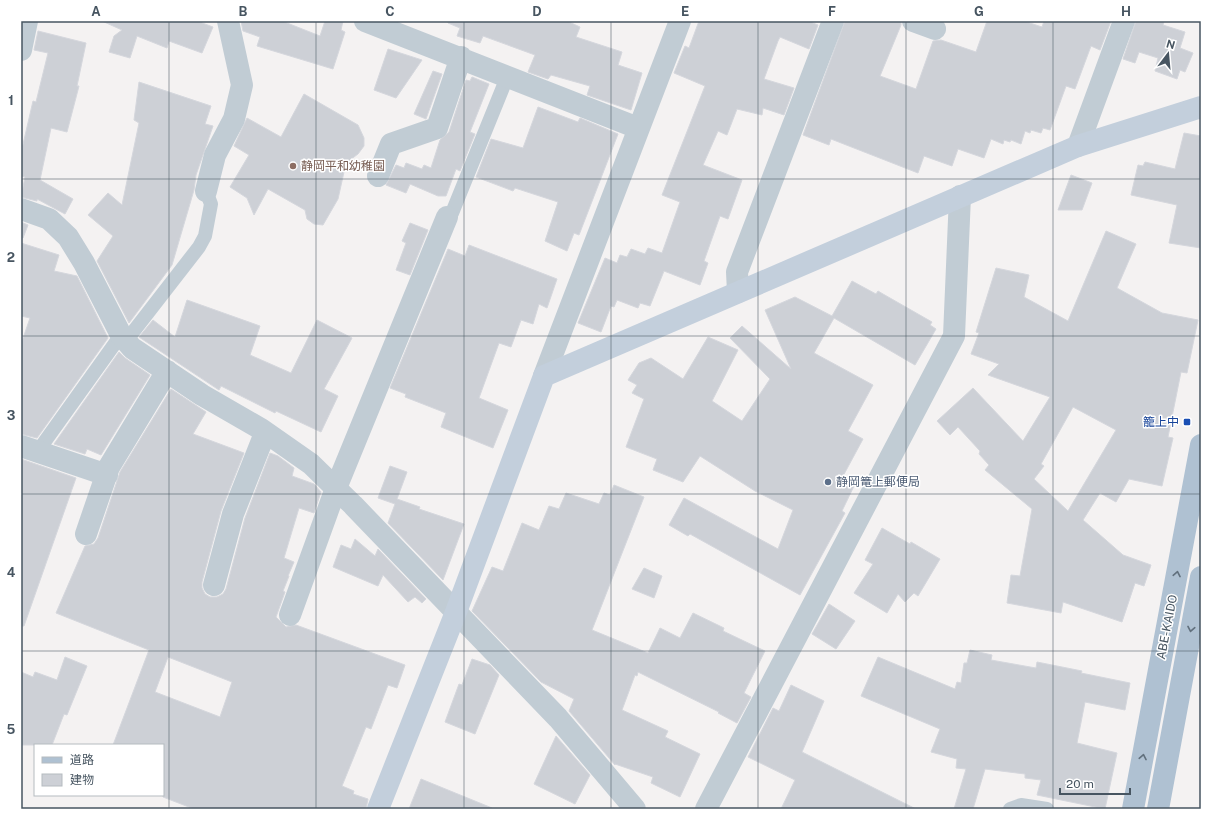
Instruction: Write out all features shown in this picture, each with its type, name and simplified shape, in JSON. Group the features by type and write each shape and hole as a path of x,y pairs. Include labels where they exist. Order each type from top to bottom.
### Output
{"main road":[{"name":"ABE-KAIDO","path":"1133,809 1201,445"},
{"name":"ABE-KAIDO","path":"1158,809 1201,577"}],"street":[{"path":"21,50 27,21"},
{"path":"206,192 215,155 234,118 242,85 228,21"},
{"path":"365,21 416,30 461,58 508,75 638,128"},
{"path":"378,809 456,612 544,376 680,21"},
{"path":"738,292 737,272 833,21"},
{"path":"914,21 935,29"},
{"path":"1078,146 1124,21"},
{"path":"378,176 391,144 437,128 461,58"},
{"path":"544,376 1078,146 1201,107"},
{"path":"706,809 954,336 960,196"},
{"path":"21,209 50,219 68,237 84,263 123,338 132,348 202,395 265,433 311,464 558,718 635,809"},
{"path":"290,615 336,488 447,217"},
{"path":"86,534 109,467 167,371"},
{"path":"214,585 233,514 265,433"},
{"path":"30,448 107,475"}],"lane":[{"path":"447,217 452,213 508,75"},
{"path":"30,448 198,248 205,236 211,204 206,192"},
{"path":"1010,809 1021,805 1047,809"}],"building":[{"path":"102,21 197,21 213,27 202,53 169,41 167,48 137,36 130,58 109,52 114,36 122,30"},
{"path":"241,21 282,21 320,36 325,21 343,21 341,30 345,32 333,69 257,46 260,37 243,31"},
{"path":"448,21 567,21 580,27 576,37 622,52 618,65 642,73 631,110 587,95 590,86 551,75 548,79 528,72 535,55 483,36 480,43 457,36 460,28 448,23"},
{"path":"699,21 808,21 818,25 809,49 780,37 778,41 764,79 794,88 784,115 763,108 762,115 737,109 727,135 718,131 703,165 742,180 728,219 720,216 704,261 708,263 700,285 664,271 650,306 640,303 638,308 617,300 614,307 611,306 601,332 578,323 605,258 617,263 620,255 627,257 631,249 645,254 648,248 662,253 680,202 662,195 705,86 674,73 685,46 689,48"},
{"path":"845,21 901,21 901,25 880,76 916,89 933,41 941,40 976,52 987,21 1024,21 1042,27 1044,21 1111,21 1100,50 1091,46 1075,89 1066,86 1050,130 1043,128 1041,133 1031,130 1030,133 1025,131 1021,144 1011,140 1010,142 1004,140 1003,144 991,139 984,158 958,149 952,166 924,156 918,173 831,139 829,145 803,135"},
{"path":"1136,21 1164,21 1163,25 1185,32 1180,48 1193,53 1185,72 1180,70 1177,79 1155,71 1158,58 1139,52 1135,63 1123,59"},
{"path":"38,31 86,43 77,86 79,86 67,132 51,128 40,180 73,199 65,214 37,199 37,201 21,197 25,177 21,176 21,153 33,101 36,102 48,53 34,50"},
{"path":"388,49 422,60 396,98 374,90"},
{"path":"433,71 442,74 426,119 414,114"},
{"path":"472,77 489,84 470,132 475,134 460,171 456,169 446,196 438,196 410,184 406,193 386,185 396,165 404,168 406,163 422,169 424,165 431,168 440,140 449,132 466,80 470,81"},
{"path":"139,82 211,106 205,124 213,126 196,175 194,190 172,265 129,323 97,261 113,236 88,215 108,193 122,205 139,123 134,120"},
{"path":"304,94 358,125 364,138 364,146 358,154 346,163 338,199 323,225 314,224 307,219 305,210 268,189 254,215 247,198 230,187 249,155 234,146 247,118 281,137"},
{"path":"538,107 578,122 580,118 618,134 579,235 574,233 567,251 545,241 558,202 515,188 513,191 476,177 491,139 523,148"},
{"path":"1184,133 1201,136 1201,248 1169,243 1177,205 1131,195 1138,165 1143,166 1145,162 1175,169"},
{"path":"1071,175 1092,183 1082,210 1058,210"},
{"path":"21,222 28,225 23,238 21,238"},
{"path":"410,223 428,230 410,275 396,270 406,243 402,241"},
{"path":"1106,231 1136,244 1117,288 1162,313 1198,320 1187,373 1181,372 1168,437 1173,438 1162,486 1129,479 1116,502 1100,493 1083,520 1123,555 1151,565 1144,586 1135,583 1122,622 1063,602 1061,613 1007,603 1011,575 1020,576 1032,509 985,470 989,465 979,454 980,451 958,427 950,435 937,421 973,388 1023,441 1050,397 988,375 999,364 971,354 979,333 976,332 996,268 1029,275 1024,297 1068,321","holes":["1073,407 1116,430 1068,511 1034,479 1044,466 1041,464"]},
{"path":"21,243 59,255 54,271 77,276 108,338 37,438 21,434 21,344 30,318 21,316"},
{"path":"469,245 557,279 547,308 539,304 533,324 521,320 511,347 499,343 479,398 508,410 493,448 441,427 446,413 405,397 406,394 390,388 448,249 465,256"},
{"path":"852,281 876,294 878,291 932,322 930,325 936,329 915,365 834,318 814,353 873,385 848,431 863,439 842,478 855,484 842,511 845,513 800,595 690,534 688,536 669,525 684,498 778,549 793,510 755,491 700,456 683,482 653,470 657,459 626,447 644,399 632,393 637,385 628,380 639,363 651,358 683,379 708,337 738,350 712,401 742,421 770,379 730,338 742,326 791,369 765,310 795,297 832,316"},
{"path":"187,300 260,326 250,355 291,373 317,320 352,338 324,389 338,396 321,432 276,411 275,413 221,386 219,390 139,337 153,320 175,337"},
{"path":"119,352 125,358 150,375 101,455 87,449 85,454 54,444"},
{"path":"171,389 206,412 193,434 244,453 221,511 202,582 202,588 205,594 210,597 217,597 223,594 226,589 245,518 270,453 278,456 294,468 292,476 314,484 321,492 314,513 299,508 284,558 294,562 283,591 285,592 276,617 286,627 296,625 405,665 397,688 388,685 371,729 366,727 342,786 354,791 353,794 368,799 366,809 194,809 163,797 164,744 113,744 149,650 56,613 85,546 94,544 98,538 120,472","holes":["168,657 232,682 220,717 155,692"]},
{"path":"21,459 76,478 24,626 21,626"},
{"path":"390,466 407,472 397,499 420,507 419,509 464,524 443,580 388,523 395,504 378,498"},
{"path":"614,485 644,497 592,630 648,653 660,628 680,638 693,613 724,628 723,631 765,651 744,693 751,697 737,723 718,713 719,712 638,672 637,676 635,675 622,710 668,731 665,737 700,754 680,797 651,783 653,777 615,765 569,711 574,699 541,682 472,611 492,567 503,571 522,523 539,530 549,506 559,509 566,493 599,504 604,493 610,495"},
{"path":"882,528 910,544 911,542 940,559 918,596 914,593 905,602 898,594 887,613 854,593 873,564 865,560"},
{"path":"355,539 375,556 378,549 426,599 422,603 415,597 408,602 383,575 378,586 333,567 341,545 351,549"},
{"path":"644,568 662,576 654,598 632,589"},
{"path":"829,604 855,621 836,649 812,634"},
{"path":"970,650 992,655 991,660 1036,668 1037,662 1130,683 1125,710 1085,702 1077,743 1117,753 1105,809 1037,795 1041,780 1025,778 1025,774 985,769 973,809 954,809 966,769 956,768 957,759 931,752 940,729 861,696 878,657 955,689 957,682 961,683 964,663 967,663"},
{"path":"65,657 87,666 67,715 64,714 52,744 21,745 21,672 33,677 35,672 57,680"},
{"path":"472,659 490,665 499,675 475,734 445,722 459,684 462,685"},
{"path":"791,685 824,701 802,752 916,809 781,809 795,780 748,757 773,708 779,711"},
{"path":"556,736 590,775 575,804 534,784"},
{"path":"421,779 492,808 492,809 409,809"}],"place":[{"name":"静岡平和幼稚園","path":"293,166"},
{"name":"籠上中","path":"1187,422"},
{"name":"静岡篭上郵便局","path":"828,482"}]}
